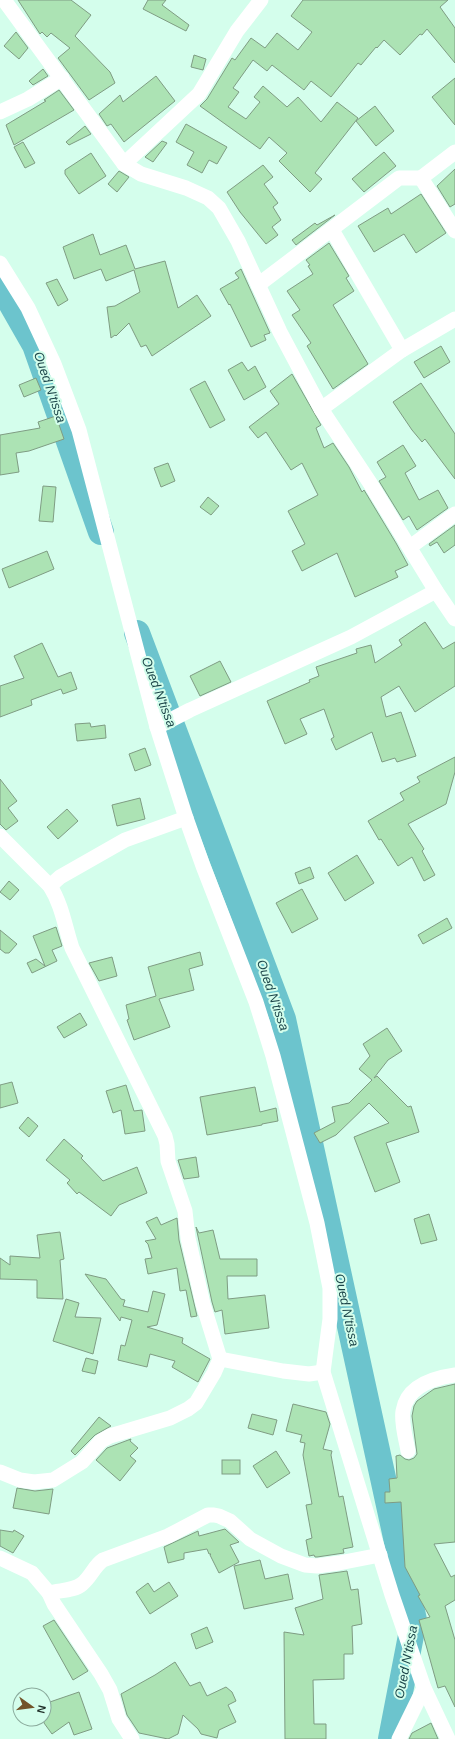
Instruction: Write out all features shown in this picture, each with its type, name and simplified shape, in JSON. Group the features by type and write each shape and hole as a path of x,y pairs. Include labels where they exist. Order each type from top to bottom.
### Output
{"street":[{"path":"4,0 124,164 141,174 186,188 214,202 238,242 280,332 321,409 410,547 436,592 455,619"},
{"path":"124,164 199,94 237,31 261,0"},
{"path":"0,112 28,99 62,78"},
{"path":"258,285 399,178 421,178 455,152"},
{"path":"421,178 455,231"},
{"path":"332,230 402,350"},
{"path":"0,263 28,308 54,364 79,430 157,727 202,866 256,1002 271,1050 317,1223 330,1288 331,1302 323,1372 380,1555 424,1688 448,1739"},
{"path":"321,409 402,350 455,319"},
{"path":"410,547 455,514"},
{"path":"157,727 190,710 351,637 436,592"},
{"path":"50,886 60,877 125,840 186,818"},
{"path":"0,836 50,886 58,899 72,948 165,1136 168,1161 185,1211 188,1238 203,1304 220,1359 204,1392 196,1403 188,1409 170,1418 138,1426 106,1438 101,1441 82,1462 53,1480 34,1482 20,1480 0,1472"},
{"path":"220,1359 283,1371 309,1374 323,1372"},
{"path":"408,1451 403,1411 407,1398 417,1388 430,1380 455,1376"},
{"path":"49,1593 78,1586 82,1584 96,1565 103,1560 168,1536 208,1515 224,1518 250,1539 281,1556 305,1565 317,1566 339,1564 380,1555"},
{"path":"0,1558 32,1574 49,1593 54,1604 107,1684 119,1719 132,1739"},
{"path":"399,1739 424,1688"}],"building":[{"path":"18,0 71,0 91,15 75,36 110,72 115,83 89,100 58,58 70,48 51,33 47,37 42,32 40,34"},
{"path":"148,0 166,0 162,5 189,25 186,31 143,9"},
{"path":"303,0 448,0 440,7 455,28 455,63 427,29 422,35 420,34 400,55 384,40 361,65 358,63 331,97 311,81 304,90 272,65 267,71 253,60 233,88 239,92 228,107 246,119 260,102 254,97 263,86 287,107 298,97 321,122 337,102 358,118 315,173 322,179 310,192 279,161 287,153 269,137 260,149 200,106 207,99 232,58 235,60 251,38 265,48 277,33 298,50 312,32 291,16"},
{"path":"16,32 28,48 19,59 4,46"},
{"path":"194,55 206,59 203,70 191,67"},
{"path":"43,69 48,76 33,85 29,81"},
{"path":"156,76 175,101 124,142 111,124 107,126 99,114 120,95 123,102"},
{"path":"455,78 455,125 432,97"},
{"path":"59,90 74,110 14,145 6,125 46,101 44,100"},
{"path":"375,106 394,131 376,146 356,121"},
{"path":"186,124 227,147 217,164 209,160 202,173 187,165 194,152 176,142"},
{"path":"85,126 91,134 69,145 66,142"},
{"path":"162,141 167,143 153,162 145,157"},
{"path":"23,142 35,163 25,168 14,147"},
{"path":"384,152 396,166 364,192 352,179"},
{"path":"91,153 106,176 79,194 65,174 65,170"},
{"path":"263,165 273,177 264,184 278,203 273,207 281,220 272,227 278,235 266,244 240,212 227,192"},
{"path":"455,169 455,204 450,207 437,186"},
{"path":"119,171 129,177 117,192 108,184"},
{"path":"421,194 446,233 416,253 404,234 374,252 358,226 388,208 391,214"},
{"path":"335,215 296,245 292,240 315,223 317,225"},
{"path":"93,234 100,255 126,245 135,269 165,261 178,308 197,295 211,316 152,356 146,345 141,347 129,323 116,336 115,335 111,338 107,307 115,306 140,292 134,270 106,281 101,269 74,279 63,247"},
{"path":"329,243 349,276 346,278 354,291 333,305 368,364 333,389 307,346 311,343 292,315 300,310 287,291 313,274 308,266 310,265 306,260"},
{"path":"241,269 270,333 264,335 266,340 251,347 230,304 229,305 220,289 239,278 235,273"},
{"path":"57,279 68,300 58,306 46,283"},
{"path":"441,346 450,362 424,378 414,362"},
{"path":"242,362 248,371 255,366 266,387 244,400 228,370"},
{"path":"292,374 321,425 316,428 324,448 333,443 349,467 362,492 364,490 408,565 395,571 398,577 355,597 337,553 302,571 292,551 305,544 288,511 318,495 302,463 291,470 266,432 258,438 249,427 279,404 270,391"},
{"path":"36,378 41,390 24,397 19,385"},
{"path":"205,381 225,420 210,428 190,389"},
{"path":"421,383 455,434 455,479 425,439 422,442 412,430 393,402"},
{"path":"56,416 64,439 29,451 16,453 19,472 0,475 0,435 40,428 38,422"},
{"path":"403,445 416,466 405,473 419,500 438,490 448,508 417,530 409,516 403,520 379,481 386,477 377,462"},
{"path":"168,463 175,481 161,487 154,468"},
{"path":"43,486 56,487 53,522 39,521"},
{"path":"208,497 219,506 211,515 200,507"},
{"path":"455,525 455,545 444,553 437,542 430,546 429,544"},
{"path":"47,551 54,569 9,588 2,569"},
{"path":"425,622 443,649 455,642 455,686 415,712 399,686 381,697 386,717 401,712 416,756 397,762 395,758 382,762 372,732 336,750 331,739 334,737 324,709 300,719 307,734 285,744 267,701 310,682 309,680 319,676 316,667 357,653 356,649 371,645 375,663 402,645 399,640"},
{"path":"42,643 58,677 71,672 77,689 63,694 61,689 31,700 32,705 0,717 0,686 24,678 14,656"},
{"path":"220,661 231,682 200,696 190,676"},
{"path":"90,723 91,727 105,725 106,738 77,741 75,724"},
{"path":"145,748 151,765 135,771 129,754"},
{"path":"455,757 455,772 446,804 408,824 424,849 422,851 435,875 424,881 412,857 398,866 381,839 379,840 368,821 404,800 400,793 420,782 417,777"},
{"path":"0,779 17,801 8,808 18,821 6,830 0,824"},
{"path":"140,798 145,819 117,826 112,805"},
{"path":"67,809 78,821 58,839 47,827"},
{"path":"357,855 374,883 345,901 328,873"},
{"path":"310,867 314,878 299,884 295,873"},
{"path":"9,881 19,890 10,900 0,892"},
{"path":"302,889 318,919 292,933 276,903"},
{"path":"447,918 452,928 423,944 418,935"},
{"path":"56,927 62,946 52,950 57,961 32,973 27,963 36,959 45,966 33,936"},
{"path":"0,930 17,944 9,953 5,953 0,949"},
{"path":"200,952 203,965 189,969 194,990 159,999 170,1027 134,1040 127,1020 129,1019 126,1005 156,996 148,967"},
{"path":"112,957 117,976 99,981 89,963"},
{"path":"80,1013 87,1025 64,1038 57,1027"},
{"path":"387,1028 402,1051 388,1060 374,1078 377,1076 408,1107 411,1106 419,1132 386,1143 400,1182 375,1192 354,1137 389,1123 369,1103 336,1135 320,1143 314,1133 335,1122 332,1107 349,1103 372,1080 359,1069 370,1056 363,1044"},
{"path":"12,1082 18,1103 0,1108 0,1085"},
{"path":"126,1085 134,1111 142,1110 145,1131 125,1134 121,1110 113,1113 106,1091"},
{"path":"255,1087 260,1112 276,1108 278,1121 207,1135 200,1097"},
{"path":"28,1117 38,1126 29,1137 19,1128"},
{"path":"64,1139 83,1156 81,1158 103,1181 137,1167 147,1193 119,1205 111,1216 79,1192 77,1194 67,1183 70,1180 46,1160"},
{"path":"196,1157 199,1177 184,1179 178,1160"},
{"path":"429,1214 437,1240 421,1244 414,1219"},
{"path":"157,1217 161,1225 177,1218 179,1240 197,1316 191,1317 186,1290 180,1291 177,1268 148,1274 145,1259 152,1258 148,1244 145,1241 156,1239 146,1222"},
{"path":"196,1227 199,1233 213,1230 220,1259 257,1259 257,1276 227,1276 228,1299 265,1295 269,1328 225,1334 222,1310 215,1312 212,1302"},
{"path":"60,1232 64,1259 60,1260 63,1299 37,1298 37,1280 0,1279 0,1258 10,1265 10,1256 40,1258 37,1235"},
{"path":"85,1274 106,1279 121,1299 125,1300 123,1306 148,1312 153,1291 165,1294 157,1325 147,1327 183,1338 182,1343 210,1359 198,1382 172,1367 175,1361 150,1354 147,1367 118,1360 121,1345 125,1346 132,1320 121,1317 120,1321"},
{"path":"66,1299 79,1303 75,1317 101,1318 93,1354 53,1341"},
{"path":"86,1358 98,1361 95,1374 82,1371"},
{"path":"455,1384 455,1542 434,1544 451,1577 455,1575 455,1600 445,1606 455,1640 455,1707 445,1686 438,1688 419,1620 430,1617 418,1596 420,1595 405,1567 401,1502 385,1503 385,1492 390,1492 389,1479 397,1478 396,1456 400,1455 409,1460 414,1458 417,1454 412,1416 414,1406 417,1401 434,1389"},
{"path":"293,1404 326,1412 330,1424 323,1449 332,1451 331,1455 339,1497 343,1496 353,1547 343,1549 344,1553 317,1557 314,1555 309,1556 306,1540 312,1538 306,1505 312,1504 303,1455 305,1443 300,1442 302,1435 286,1431"},
{"path":"252,1414 277,1420 273,1435 248,1428"},
{"path":"99,1417 111,1426 95,1435 75,1455 71,1451"},
{"path":"131,1439 130,1441 138,1448 130,1456 136,1461 120,1481 96,1460 107,1448"},
{"path":"276,1451 290,1473 267,1488 253,1466"},
{"path":"222,1460 240,1460 240,1474 222,1474"},
{"path":"17,1488 35,1491 53,1489 49,1514 13,1508"},
{"path":"225,1529 239,1542 230,1545 239,1562 219,1573 210,1555 211,1554 209,1554 207,1549 184,1553 184,1559 168,1563 164,1547 198,1531 199,1536"},
{"path":"0,1530 13,1532 14,1530 24,1536 13,1553 0,1546"},
{"path":"260,1560 265,1579 288,1574 293,1599 244,1609 234,1566"},
{"path":"347,1571 351,1590 358,1589 362,1624 352,1626 353,1654 344,1654 344,1679 313,1680 314,1724 326,1724 326,1739 285,1739 284,1632 304,1635 295,1608 323,1599 319,1575"},
{"path":"169,1582 178,1596 150,1614 136,1592 148,1583 154,1592"},
{"path":"54,1620 88,1671 73,1680 43,1626"},
{"path":"207,1627 213,1642 196,1649 191,1634"},
{"path":"175,1662 190,1686 200,1682 207,1696 226,1687 232,1692 236,1701 228,1705 236,1722 219,1730 217,1738 201,1734 198,1729 183,1715 178,1734 168,1739 139,1733 127,1715 121,1694"},
{"path":"79,1692 92,1729 74,1735 69,1722 52,1734 47,1727 52,1727 52,1701"},
{"path":"431,1723 438,1739 409,1739 412,1733"}],"waterway":[{"name":"Oued N'tissa","path":"0,284 35,345 101,532"},
{"name":"Oued N'tissa","path":"137,633 283,1019 414,1620 391,1739"}]}
